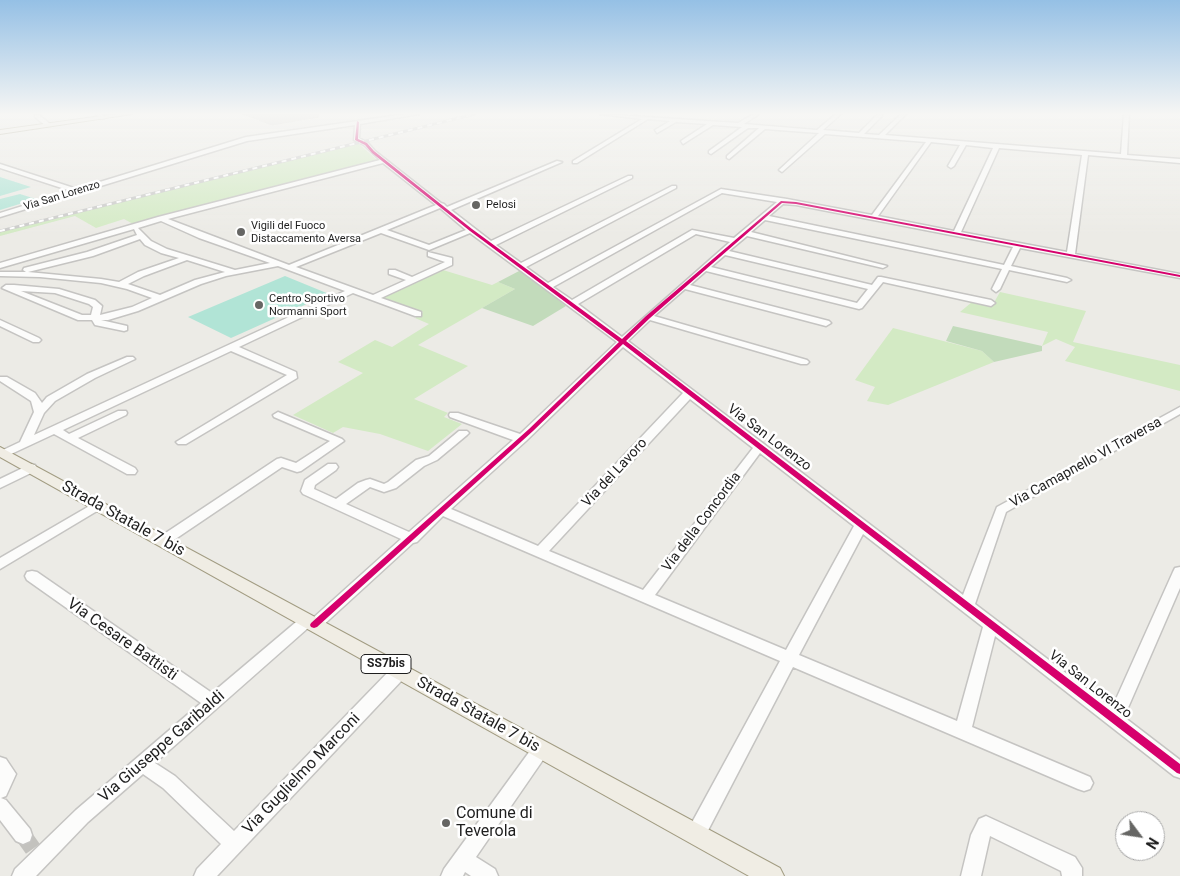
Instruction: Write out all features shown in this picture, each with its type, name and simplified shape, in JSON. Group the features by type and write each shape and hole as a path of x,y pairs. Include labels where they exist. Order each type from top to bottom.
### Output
{"main road":[{"name":"Strada Statale 7 bis","path":"2,452 772,876"}],"street":[{"name":"Via San Lorenzo","path":"0,216 195,155"},
{"name":"Via San Lorenzo","path":"378,155 445,207 471,230 623,342 1180,770"},
{"path":"575,162 587,155"},
{"path":"782,170 797,155"},
{"path":"874,217 919,155"},
{"path":"951,166 957,155"},
{"path":"956,233 993,155"},
{"path":"1071,254 1085,155"},
{"path":"1109,155 1180,161"},
{"path":"0,266 135,226 385,161"},
{"path":"288,268 381,230 559,162"},
{"path":"0,166 76,192"},
{"path":"491,244 630,176"},
{"path":"522,266 674,187"},
{"path":"548,286 721,191 796,202 1180,276"},
{"name":"Via Giuseppe Garibaldi","path":"22,876 32,847 82,816 213,703 412,538 522,439 648,317 781,202 796,202"},
{"path":"764,217 1067,280"},
{"path":"161,219 288,268 418,314"},
{"path":"135,226 148,243 184,259 236,272"},
{"path":"381,230 430,248 471,230"},
{"path":"572,304 596,292 695,232 736,241"},
{"path":"745,233 883,266"},
{"path":"0,274 62,262 141,236"},
{"path":"996,289 1018,244"},
{"path":"723,252 873,288"},
{"path":"374,298 449,263 449,260 431,254"},
{"path":"120,285 141,274 184,259"},
{"path":"3,288 81,318 95,318 119,315 198,282 278,264"},
{"path":"705,268 859,306 881,279 991,303"},
{"path":"392,272 413,280"},
{"path":"10,273 74,277 120,285 159,298"},
{"path":"683,286 826,323"},
{"path":"3,288 56,291 92,302 98,306 95,318 98,323 124,328"},
{"path":"2,452 24,445 354,290"},
{"path":"648,317 804,362"},
{"path":"0,323 36,340"},
{"path":"182,442 292,378 292,374 230,347"},
{"path":"24,445 39,412 51,399 66,389 130,359"},
{"path":"3,379 31,395 36,400 39,412"},
{"name":"Via del Lavoro","path":"540,552 689,394"},
{"name":"Via Camapnello VI Traversa","path":"966,605 1001,510 1180,410"},
{"path":"69,438 122,413"},
{"path":"163,542 281,462 297,468 338,441 278,415"},
{"path":"454,415 522,439"},
{"path":"54,430 131,471"},
{"path":"337,505 362,486 370,483 384,488 392,485 420,463 434,458 463,433"},
{"name":"Via della Concordia","path":"644,596 759,447"},
{"path":"332,467 309,483 307,491 412,538"},
{"path":"0,484 31,468"},
{"path":"0,564 98,505"},
{"path":"443,511 1084,783"},
{"path":"696,834 861,525"},
{"path":"1115,720 1180,572"},
{"name":"Via Cesare Battisti","path":"32,576 213,703"},
{"path":"962,732 992,624"},
{"name":"Via Guglielmo Marconi","path":"204,876 399,672"},
{"path":"450,876 541,749"},
{"path":"142,764 169,782 235,844"},
{"path":"0,765 7,774 0,790"},
{"path":"0,806 32,847"},
{"path":"971,876 980,835 986,825 1068,864 1072,868 1072,876"},
{"path":"463,859 488,876"}],"green space":[{"path":"310,155 371,155 378,161 135,225 124,219 96,228 75,216 0,236 0,232"},
{"path":"0,177 31,187 0,196"},
{"path":"20,194 36,199 0,210 0,199"},
{"path":"443,270 492,285 498,282 515,289 418,345 468,366 414,399 448,413 444,417 462,424 428,451 380,434 343,427 333,433 293,415 363,373 338,362 375,340 392,347 429,324 415,318 423,312 383,298"},
{"path":"521,270 566,306 533,326 482,308 515,289 498,282"},
{"name":"Centro Sportivo Normanni Sport","path":"285,276 329,294 231,338 188,317"},
{"path":"1000,292 1086,311 1073,342 1180,365 1180,391 1065,361 1075,347 1056,339 1042,346 1048,332 960,312 972,302 992,306"},
{"path":"953,326 1042,346 1042,351 994,362 982,351 946,341"},
{"path":"893,328 982,351 994,362 888,405 867,401 875,387 855,380"}],"tunnel":[{"path":"23,835 33,849"}],"railway":[{"path":"0,231 309,155"}],"cycle path":[{"path":"377,155 471,230 623,342 1180,770"},
{"path":"314,625 531,430 648,317 781,202 796,203 1180,276"}],"place":[{"name":"Pelosi","path":"476,205"},
{"name":"Vigili del Fuoco Distaccamento Aversa","path":"241,232"},
{"name":"Centro Sportivo Normanni Sport","path":"259,305"},
{"name":"Comune di Teverola","path":"446,823"}]}
